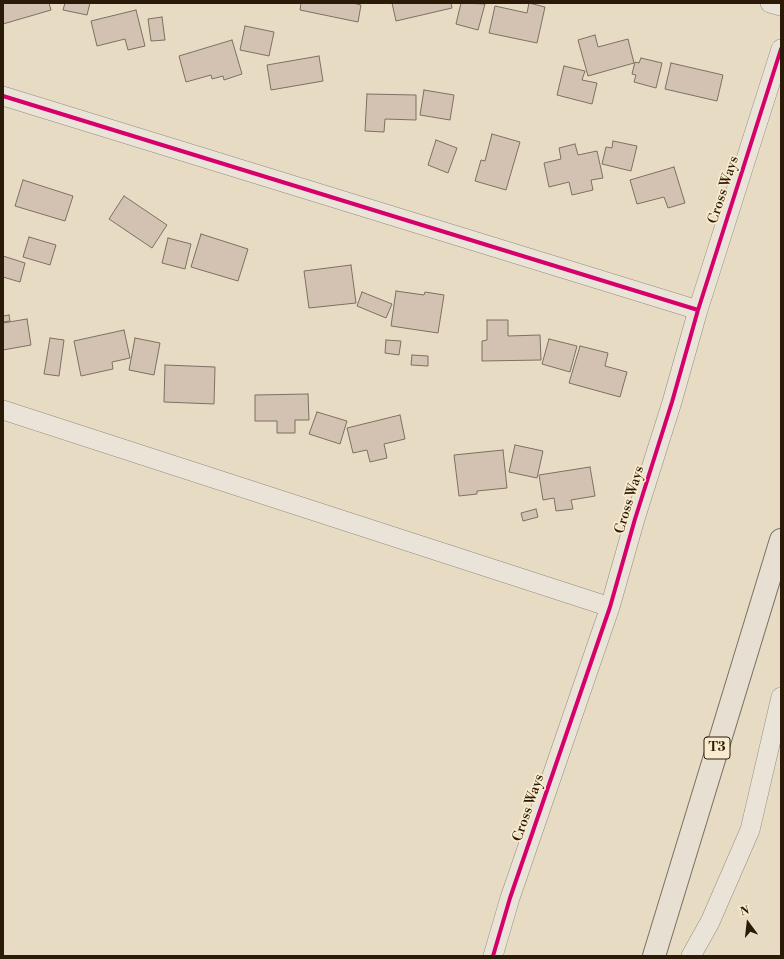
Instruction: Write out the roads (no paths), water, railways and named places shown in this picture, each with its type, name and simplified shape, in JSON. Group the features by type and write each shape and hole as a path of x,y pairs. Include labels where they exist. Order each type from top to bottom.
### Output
{"highway":[{"name":"T3","path":"654,956 781,540"}],"street":[{"path":"770,3 781,6"},
{"name":"Cross Ways","path":"493,956 510,898 610,607 635,519 672,402 698,310 781,49"},
{"path":"3,96 698,310"},
{"path":"3,410 610,607"},
{"path":"691,956 710,922 750,830 781,697"}]}
